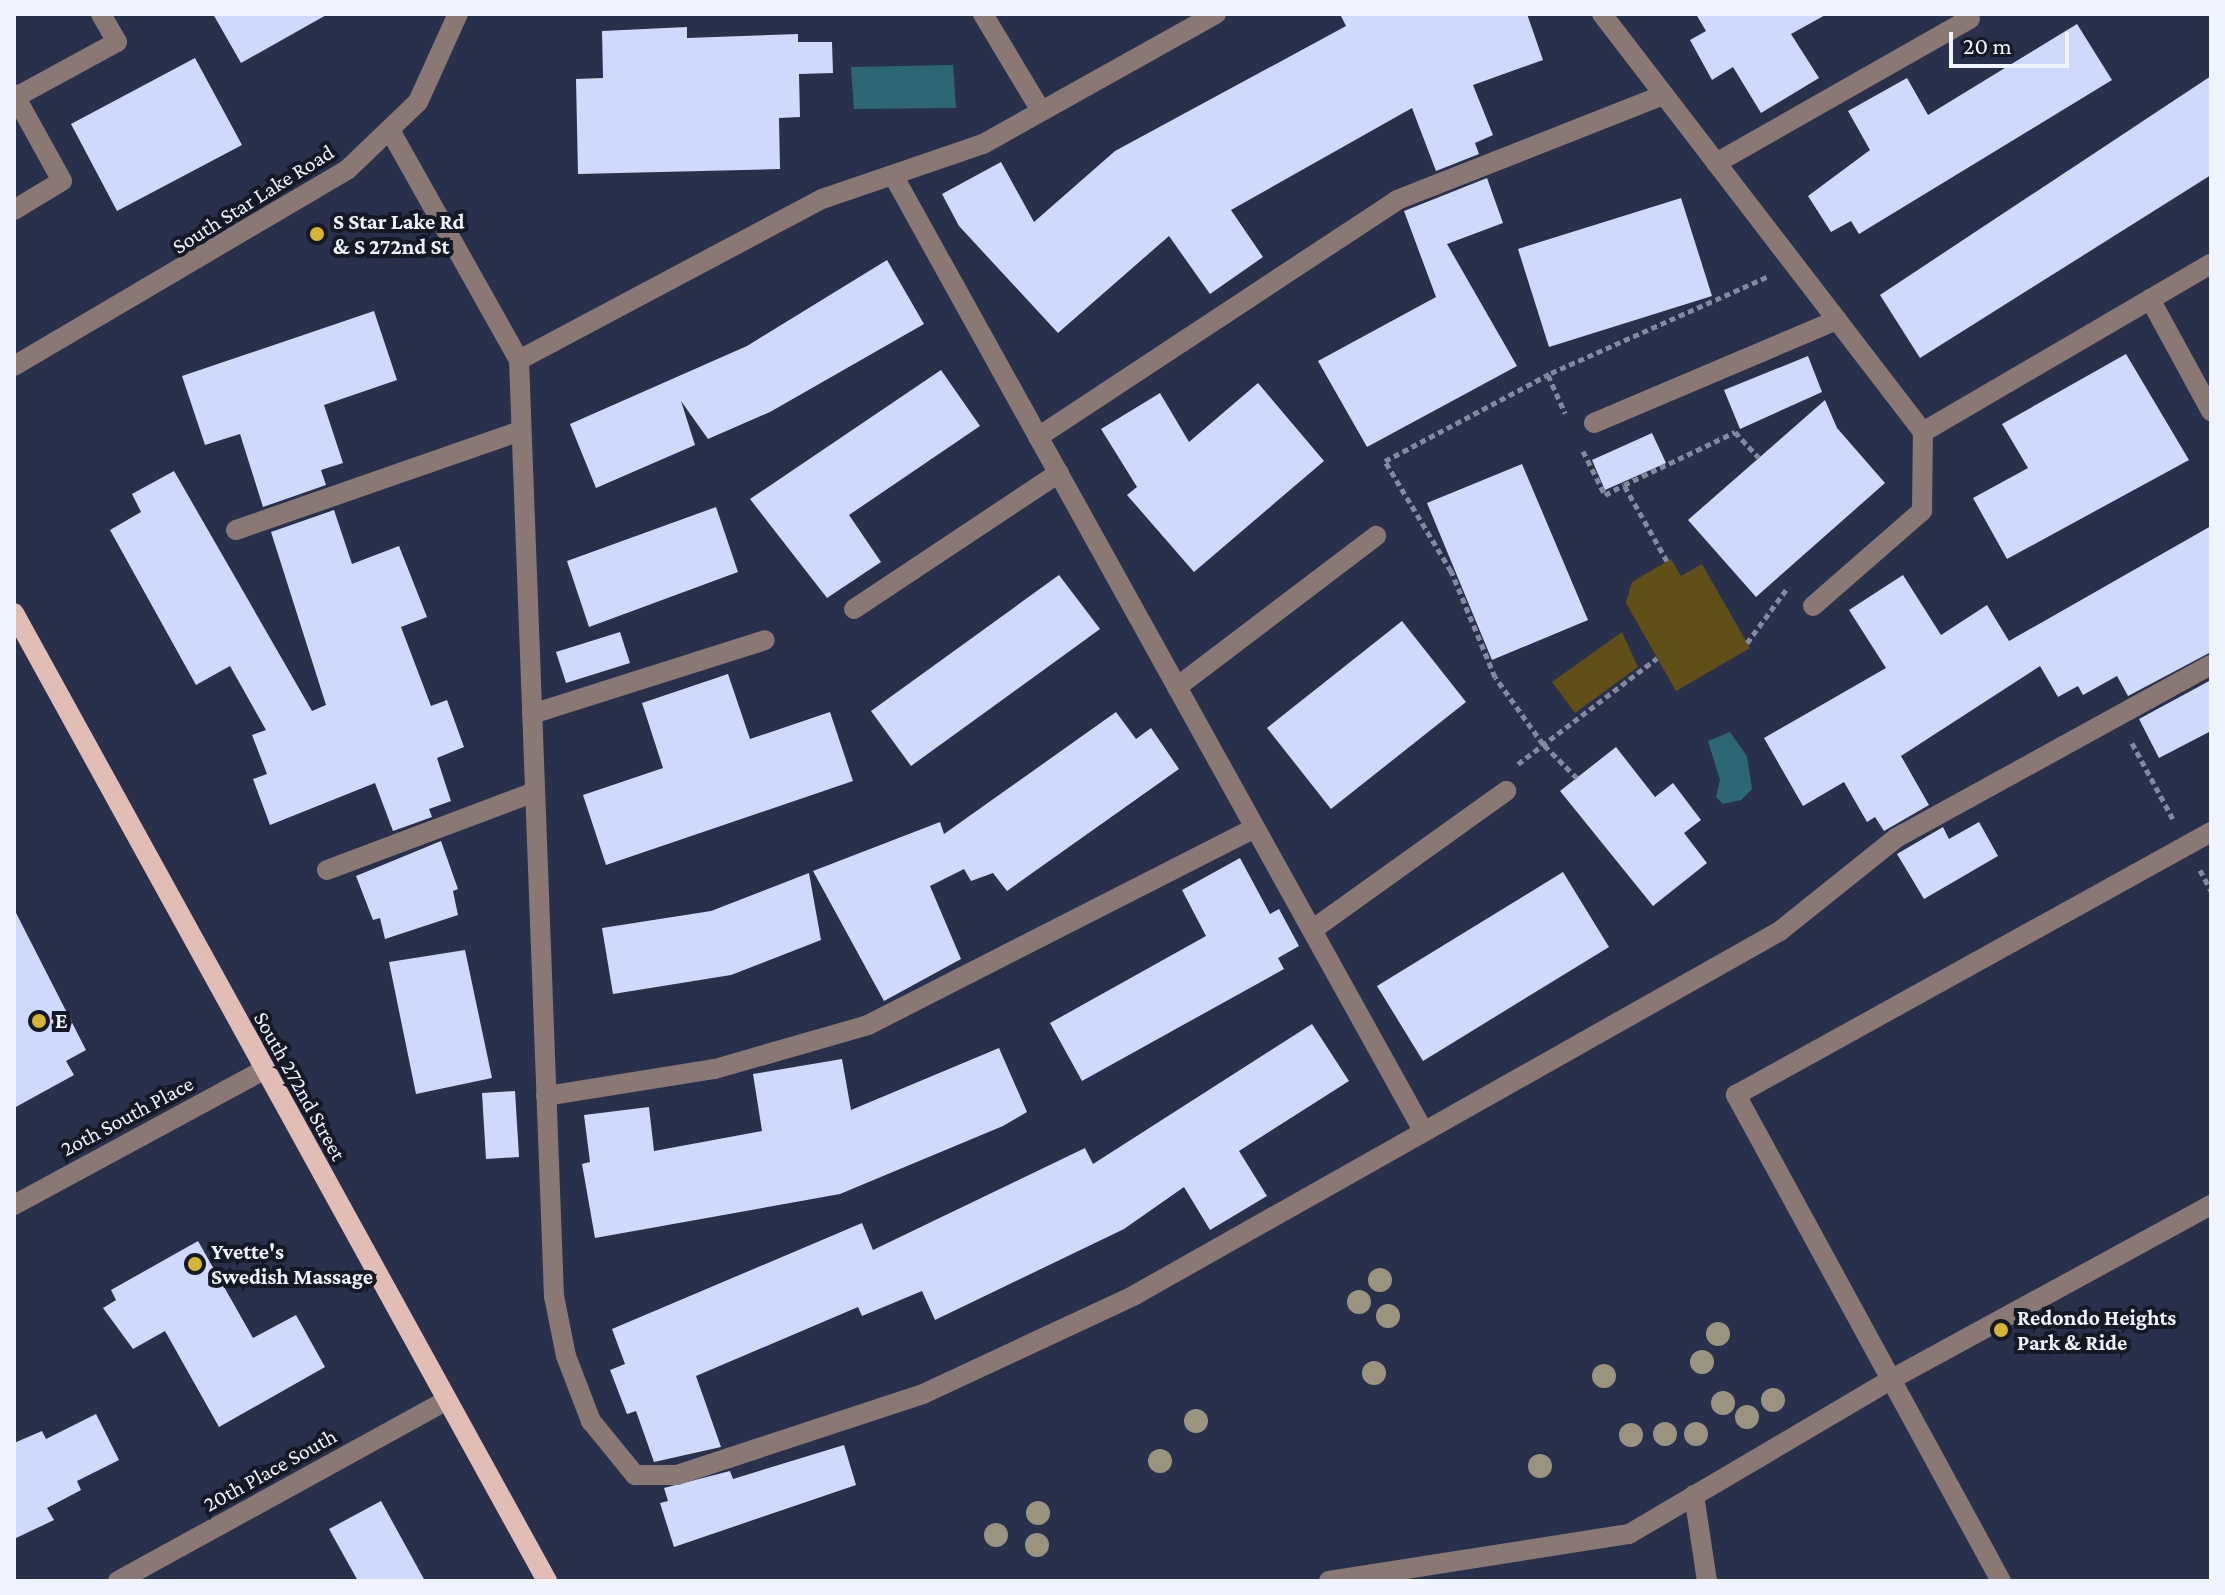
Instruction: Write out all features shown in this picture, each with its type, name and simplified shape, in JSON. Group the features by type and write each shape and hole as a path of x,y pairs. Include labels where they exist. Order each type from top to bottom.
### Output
{"main road":[{"name":"South 272nd Street","path":"14,613 444,1402 547,1581"}],"street":[{"path":"14,210 62,181 15,96 117,42 101,14"},
{"name":"South Star Lake Road","path":"14,366 302,201 391,132 418,102 458,14"},
{"path":"983,14 1041,111"},
{"path":"519,360 822,199 983,144 1216,14"},
{"path":"1602,14 1923,432 1922,511 1813,606"},
{"path":"1716,163 1970,19"},
{"path":"1038,437 1397,200 1664,95"},
{"path":"391,132 519,360 554,1296 566,1356 608,1448 623,1466 648,1479 677,1475 923,1394 1032,1346 1424,1132 1780,931 1896,838 2211,665"},
{"path":"893,175 1424,1132"},
{"path":"1923,432 2211,264"},
{"path":"2150,299 2211,411"},
{"path":"1594,423 1837,320"},
{"path":"236,530 521,431"},
{"path":"854,609 1059,473"},
{"path":"1177,687 1376,536"},
{"path":"532,714 765,640"},
{"path":"1312,930 1506,791"},
{"path":"327,870 534,792"},
{"path":"546,1096 715,1069 868,1025 1255,828"},
{"path":"2001,1581 1736,1095 2211,832"},
{"name":"2oth South Place","path":"14,1205 264,1070"},
{"path":"1329,1581 1629,1534 1890,1380 2211,1205"},
{"name":"20th Place South","path":"118,1581 444,1402"},
{"path":"1694,1495 1707,1581"}],"path":[{"path":"1577,778 1543,744 1495,677 1451,571 1385,461 1551,373 1795,265"},
{"path":"1667,561 1624,485 1735,432 1759,458"},
{"path":"1506,791 1506,773 1657,658"},
{"path":"2117,716 2158,792"}],"shaded area":[{"path":"953,65 956,108 854,109 851,67"},
{"path":"1671,559 1681,576 1702,564 1750,648 1676,691 1626,603 1632,582"},
{"path":"1622,632 1638,667 1575,713 1552,682"},
{"path":"1730,732 1747,756 1752,789 1741,800 1723,804 1716,797 1720,780 1708,741"}],"building":[{"path":"213,14 328,14 241,63"},
{"path":"1340,14 1527,14 1543,60 1473,85 1493,135 1475,143 1479,154 1436,171 1412,108 1231,210 1263,257 1210,294 1169,236 1058,333 959,226 942,194 1001,162 1034,222 1115,151 1346,26"},
{"path":"1696,14 1827,14 1791,34 1819,78 1761,113 1733,67 1712,80 1690,40 1706,31"},
{"path":"2077,24 2112,80 1859,234 1851,221 1831,232 1808,196 1870,150 1848,111 1907,78 1928,115"},
{"path":"687,27 687,38 798,34 798,42 832,42 833,73 799,74 800,117 779,118 780,169 578,174 576,79 603,78 602,31"},
{"path":"195,58 242,145 117,211 71,124"},
{"path":"2211,76 2211,175 1920,358 1880,295"},
{"path":"1487,178 1503,223 1447,244 1517,366 1367,447 1318,361 1436,297 1404,211"},
{"path":"1681,198 1712,296 1549,347 1518,249"},
{"path":"887,260 924,324 770,412 708,439 681,401 695,445 596,488 570,424 747,346"},
{"path":"374,311 397,380 324,405 343,463 321,470 326,485 263,507 240,434 205,445 182,376"},
{"path":"2126,354 2189,460 2007,559 1973,498 2028,468 2002,424"},
{"path":"1808,356 1822,392 1740,429 1724,390"},
{"path":"941,370 980,426 849,515 881,562 827,598 750,499"},
{"path":"1258,383 1324,461 1194,572 1127,495 1137,487 1101,429 1160,393 1189,442"},
{"path":"1825,400 1837,428 1885,483 1756,597 1688,520"},
{"path":"1652,433 1666,463 1605,490 1592,460"},
{"path":"1522,464 1588,620 1492,660 1427,503"},
{"path":"174,471 312,711 326,705 271,532 334,510 352,564 399,546 427,617 401,627 431,706 447,700 464,747 437,758 451,801 429,809 432,817 393,831 375,783 270,825 253,779 267,774 252,735 266,730 230,666 196,685 110,530 141,512 132,494"},
{"path":"716,507 738,572 589,627 567,561"},
{"path":"2211,526 2211,652 2128,696 2117,676 2083,695 2078,686 2058,697 2040,666 1901,756 1929,805 1884,831 1875,817 1867,822 1844,782 1803,806 1764,738 1886,668 1849,610 1903,575 1941,635 1987,605 2009,641"},
{"path":"1059,575 1100,629 911,766 871,711"},
{"path":"1402,621 1466,702 1331,809 1267,728"},
{"path":"620,632 630,663 566,683 556,652"},
{"path":"728,674 750,739 830,712 853,781 606,865 583,795 663,768 642,703"},
{"path":"2211,680 2211,731 2159,758 2139,719"},
{"path":"1116,712 1136,739 1151,728 1179,769 1007,891 993,873 971,881 964,869 930,886 961,959 884,1001 813,871 940,822 944,834"},
{"path":"1616,747 1655,797 1673,783 1701,820 1684,833 1707,863 1653,906 1560,791"},
{"path":"1979,822 1998,856 1924,899 1897,854 1943,827 1949,839"},
{"path":"441,841 458,889 453,891 458,915 385,939 380,918 373,920 356,876"},
{"path":"1240,858 1270,914 1279,909 1299,946 1278,958 1284,969 1082,1081 1050,1023 1206,936 1182,890"},
{"path":"1563,872 1609,947 1423,1061 1377,986"},
{"path":"809,873 821,940 731,975 613,994 602,928 711,911"},
{"name":"E","path":"14,909 86,1050 66,1061 74,1075 14,1108"},
{"path":"465,950 492,1078 416,1094 389,962"},
{"path":"1312,1024 1349,1081 1239,1151 1267,1196 1210,1230 1184,1187 1124,1229 935,1320 922,1291 862,1316 858,1307 696,1376 721,1447 654,1462 636,1411 627,1414 610,1370 625,1364 612,1329 862,1223 873,1250 1085,1148 1093,1164"},
{"path":"999,1048 1027,1112 1003,1126 840,1194 595,1238 582,1164 590,1162 584,1115 649,1107 654,1151 762,1131 753,1074 842,1059 851,1110"},
{"path":"515,1091 519,1157 486,1159 482,1093"},
{"path":"198,1241 253,1338 296,1315 325,1367 219,1427 165,1331 133,1349 103,1308 116,1300 111,1290"},
{"path":"96,1414 119,1460 77,1481 81,1490 47,1508 54,1520 14,1539 14,1443 42,1431 46,1439"},
{"path":"844,1445 856,1485 674,1547 660,1503 668,1501 664,1488 730,1471 733,1479"},
{"path":"381,1501 425,1581 358,1581 329,1529"}],"place":[{"name":"S Star Lake Rd & S 272nd St","path":"317,234"},
{"name":"E","path":"39,1021"},
{"name":"Yvette's Swedish Massage","path":"195,1264"},
{"name":"Redondo Heights Park & Ride","path":"2001,1330"}]}
